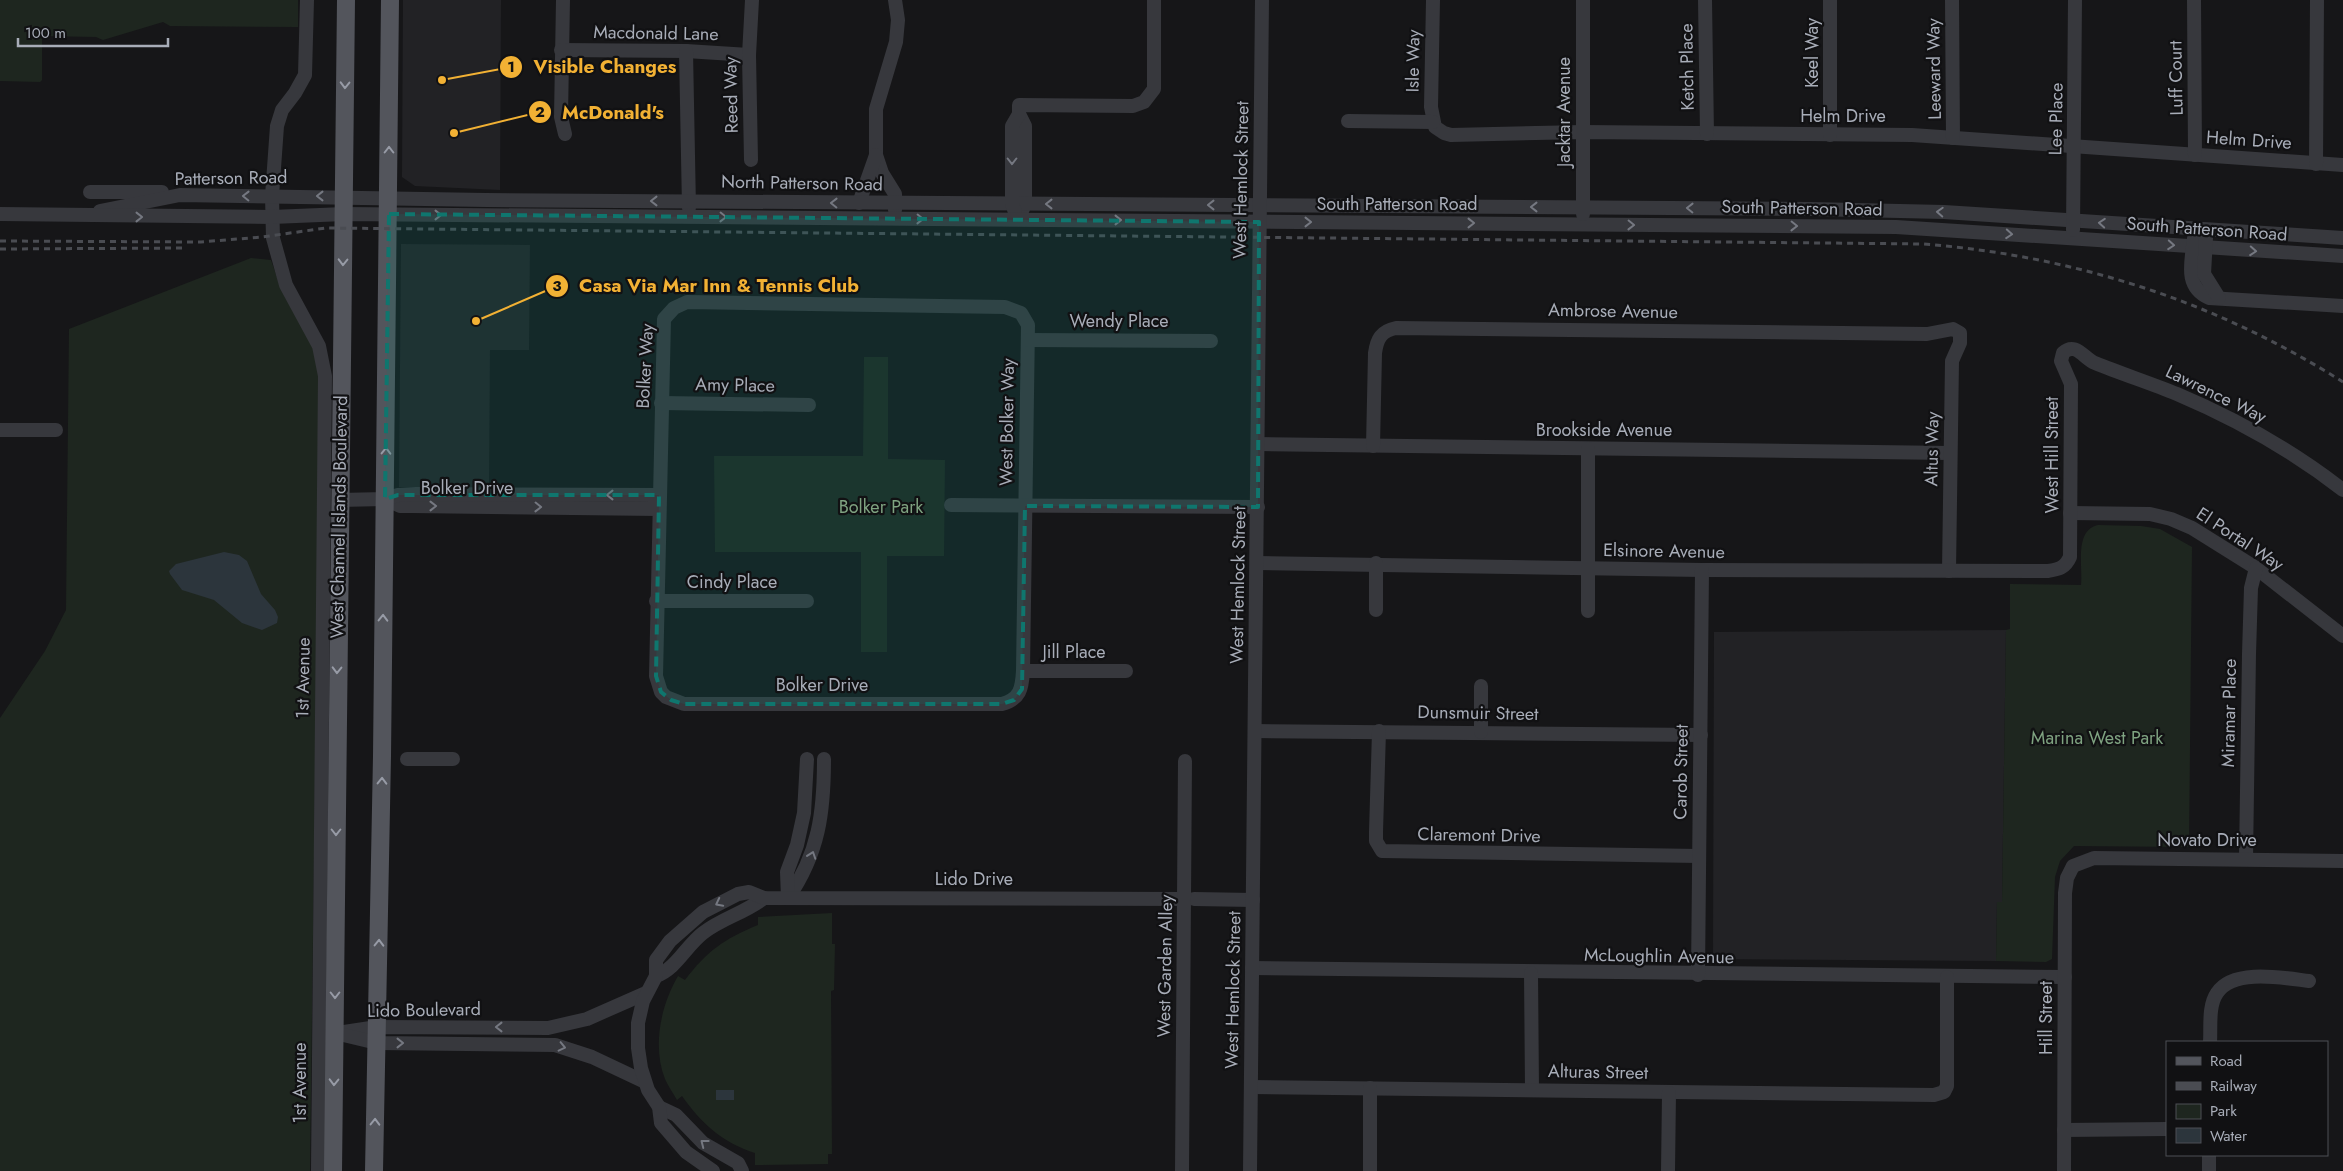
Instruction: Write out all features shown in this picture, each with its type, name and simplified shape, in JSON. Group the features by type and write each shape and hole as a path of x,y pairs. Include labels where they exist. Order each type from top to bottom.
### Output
{"main road":[{"name":"West Channel Islands Boulevard","path":"333,1171 346,0"},
{"path":"374,1171 385,500 390,0"}],"street":[{"name":"1st Avenue","path":"307,0 304,75 282,110 277,126 272,217 273,244 280,271 293,300 316,336 325,376 318,1171"},
{"path":"563,0 561,117 565,134"},
{"name":"Reed Way","path":"751,160 749,55 752,0"},
{"path":"895,0 898,20 896,42 876,109 876,155 882,173 895,194 895,219"},
{"path":"1018,220 1012,126 1019,110 1132,106 1144,102 1154,89 1154,0"},
{"name":"West Hemlock Street","path":"1250,1171 1258,563 1262,0"},
{"name":"Isle Way","path":"1433,0 1431,106 1434,122"},
{"name":"Jacktar Avenue","path":"1583,0 1583,224"},
{"name":"Ketch Place","path":"1705,0 1707,134"},
{"name":"Keel Way","path":"1830,0 1830,135"},
{"name":"Leeward Way","path":"1952,0 1953,138"},
{"name":"Lee Place","path":"2073,238 2076,0"},
{"name":"Luff Court","path":"2194,0 2195,155"},
{"path":"2316,0 2316,164"},
{"name":"Macdonald Lane","path":"561,50 686,51 749,55"},
{"path":"686,51 689,217"},
{"path":"1348,121 1434,122"},
{"name":"Helm Drive","path":"1434,122 1439,131 1451,135 1583,132 1953,138 2343,165"},
{"path":"859,203 876,155"},
{"path":"90,192 171,192 180,194"},
{"name":"Patterson Road","path":"0,214 90,214 180,194 272,196 344,205"},
{"name":"North Patterson Road","path":"389,206 689,201 1260,204"},
{"name":"South Patterson Road","path":"1260,204 1911,210 2343,238"},
{"name":"Patterson Road","path":"90,214 97,217 272,217 344,205"},
{"name":"North Patterson Road","path":"344,205 689,217 1259,222"},
{"name":"South Patterson Road","path":"1259,222 1918,228 2343,256"},
{"path":"2200,230 2199,247 2191,268 2195,288 2209,298 2343,306"},
{"name":"Bolker Way","path":"659,502 664,319 674,308 687,302 1005,307 1021,313 1028,325 1028,340"},
{"name":"Ambrose Avenue","path":"1373,446 1375,353 1377,341 1382,334 1396,328 1927,334 1949,328 1958,331"},
{"name":"Altus Way","path":"1949,571 1952,361 1961,339 1958,331"},
{"name":"Wendy Place","path":"1028,340 1211,341"},
{"name":"West Bolker Way","path":"1025,506 1028,340"},
{"name":"Lawrence Way","path":"2066,350 2076,349 2092,362 2178,394 2224,416 2266,439 2343,490"},
{"name":"West Hill Street","path":"2066,350 2061,362 2071,384 2070,557 2067,563"},
{"name":"Amy Place","path":"661,403 809,405"},
{"path":"0,430 56,430"},
{"name":"Brookside Avenue","path":"1258,444 1950,452"},
{"path":"1588,449 1588,611"},
{"name":"Bolker Drive","path":"339,500 385,500 400,506 659,502 656,601 658,684 666,697 684,704 1002,704 1014,700 1020,692 1023,671 1025,506"},
{"path":"951,505 1258,507"},
{"name":"El Portal Way","path":"2070,513 2150,514 2171,519 2192,528 2256,568 2343,636"},
{"name":"Elsinore Avenue","path":"1258,563 1376,563 1587,569 2048,571 2061,569 2067,563"},
{"path":"1376,563 1376,610"},
{"name":"Miramar Place","path":"2246,859 2251,588 2256,568"},
{"name":"Carob Street","path":"1698,975 1702,570"},
{"name":"Cindy Place","path":"656,601 807,601"},
{"name":"Jill Place","path":"1023,671 1126,671"},
{"path":"1481,686 1481,732"},
{"name":"Dunsmuir Street","path":"1255,731 1701,735"},
{"name":"Claremont Drive","path":"1379,731 1376,841 1382,851 1699,856"},
{"path":"788,898 787,872 797,846 804,813 807,758"},
{"path":"407,759 453,759"},
{"path":"788,898 804,874 815,845 822,806 824,759"},
{"name":"West Garden Alley","path":"1182,1171 1189,899 1186,761"},
{"name":"Novato Drive","path":"2073,866 2094,858 2343,861"},
{"name":"Hill Street","path":"2064,1171 2066,884 2073,866"},
{"name":"Lido Drive","path":"646,993 656,976 669,972 683,952 702,934 720,922 749,910 764,898 1253,900"},
{"name":"McLoughlin Avenue","path":"1252,968 1531,973 2065,978"},
{"path":"1531,973 1532,1089"},
{"name":"Alturas Street","path":"1251,1087 1532,1089 1669,1093 1926,1096 1944,1092 1946,1086 1947,977"},
{"path":"2210,1041 2213,1003 2217,993 2227,982 2244,977 2309,981"},
{"path":"646,993 640,1010 638,1036 639,1058 645,1082 659,1107 661,1123 668,1134 686,1152 713,1171"},
{"name":"Lido Boulevard","path":"377,1035 548,1028 587,1019 646,993"},
{"name":"Lido Boulevard","path":"334,1033 554,1045 592,1057 645,1082"},
{"path":"1370,1088 1370,1171"},
{"path":"1668,1171 1669,1093"},
{"path":"659,1107 676,1114 703,1143 738,1163 742,1171"},
{"path":"2064,1130 2166,1129"},
{"path":"2208,1156 2209,1171"}],"highlighted area":[{"path":"389,214 1259,222 1258,507 1025,506 1022,689 1014,700 1002,704 684,704 671,700 661,692 656,676 659,495 398,495 385,499"}],"shaded area":[{"path":"403,0 501,0 500,190 415,186 402,177"},
{"path":"401,244 530,245 529,350 490,350 489,488 399,487"},
{"path":"2006,630 2002,902 1997,903 1996,961 1713,959 1714,632"}],"green space":[{"path":"0,0 298,0 298,27 170,26 163,22 103,40 96,37 42,36 42,80 40,82 0,81"},
{"path":"251,258 271,260 281,289 316,350 320,383 310,1171 0,1171 0,718 45,651 66,610 69,329"},
{"name":"Bolker Park","path":"864,357 888,357 888,459 945,460 944,556 887,556 887,652 861,652 861,552 715,552 714,456 863,456"},
{"name":"Marina West Park","path":"2098,525 2141,526 2160,529 2192,547 2189,847 2074,846 2060,861 2055,877 2052,959 2046,962 1996,961 1997,902 2002,902 2006,630 2010,629 2010,584 2081,585 2081,550 2083,541 2090,528"},
{"path":"832,913 832,944 835,944 834,990 831,991 832,1154 828,1154 828,1164 755,1165 755,1153 733,1144 714,1131 697,1115 682,1096 677,1100 665,1079 661,1066 659,1040 663,1013 678,976 685,980 701,961 717,947 735,935 758,925 758,917"}],"water":[{"path":"224,552 239,555 247,561 261,594 275,610 278,617 277,623 262,630 242,623 214,600 182,590 170,574 169,571 176,564"},
{"path":"716,1090 734,1090 734,1100 716,1100"}],"railway":[{"path":"0,241 201,242 262,237 326,228 1924,244 1980,250 2035,259 2142,287 2194,306 2245,328 2294,353 2343,382"},
{"path":"0,249 186,248"}],"place":[{"name":"Visible Changes","path":"442,80"},
{"name":"McDonald's","path":"454,133"},
{"name":"Casa Via Mar Inn & Tennis Club","path":"476,321"}]}
